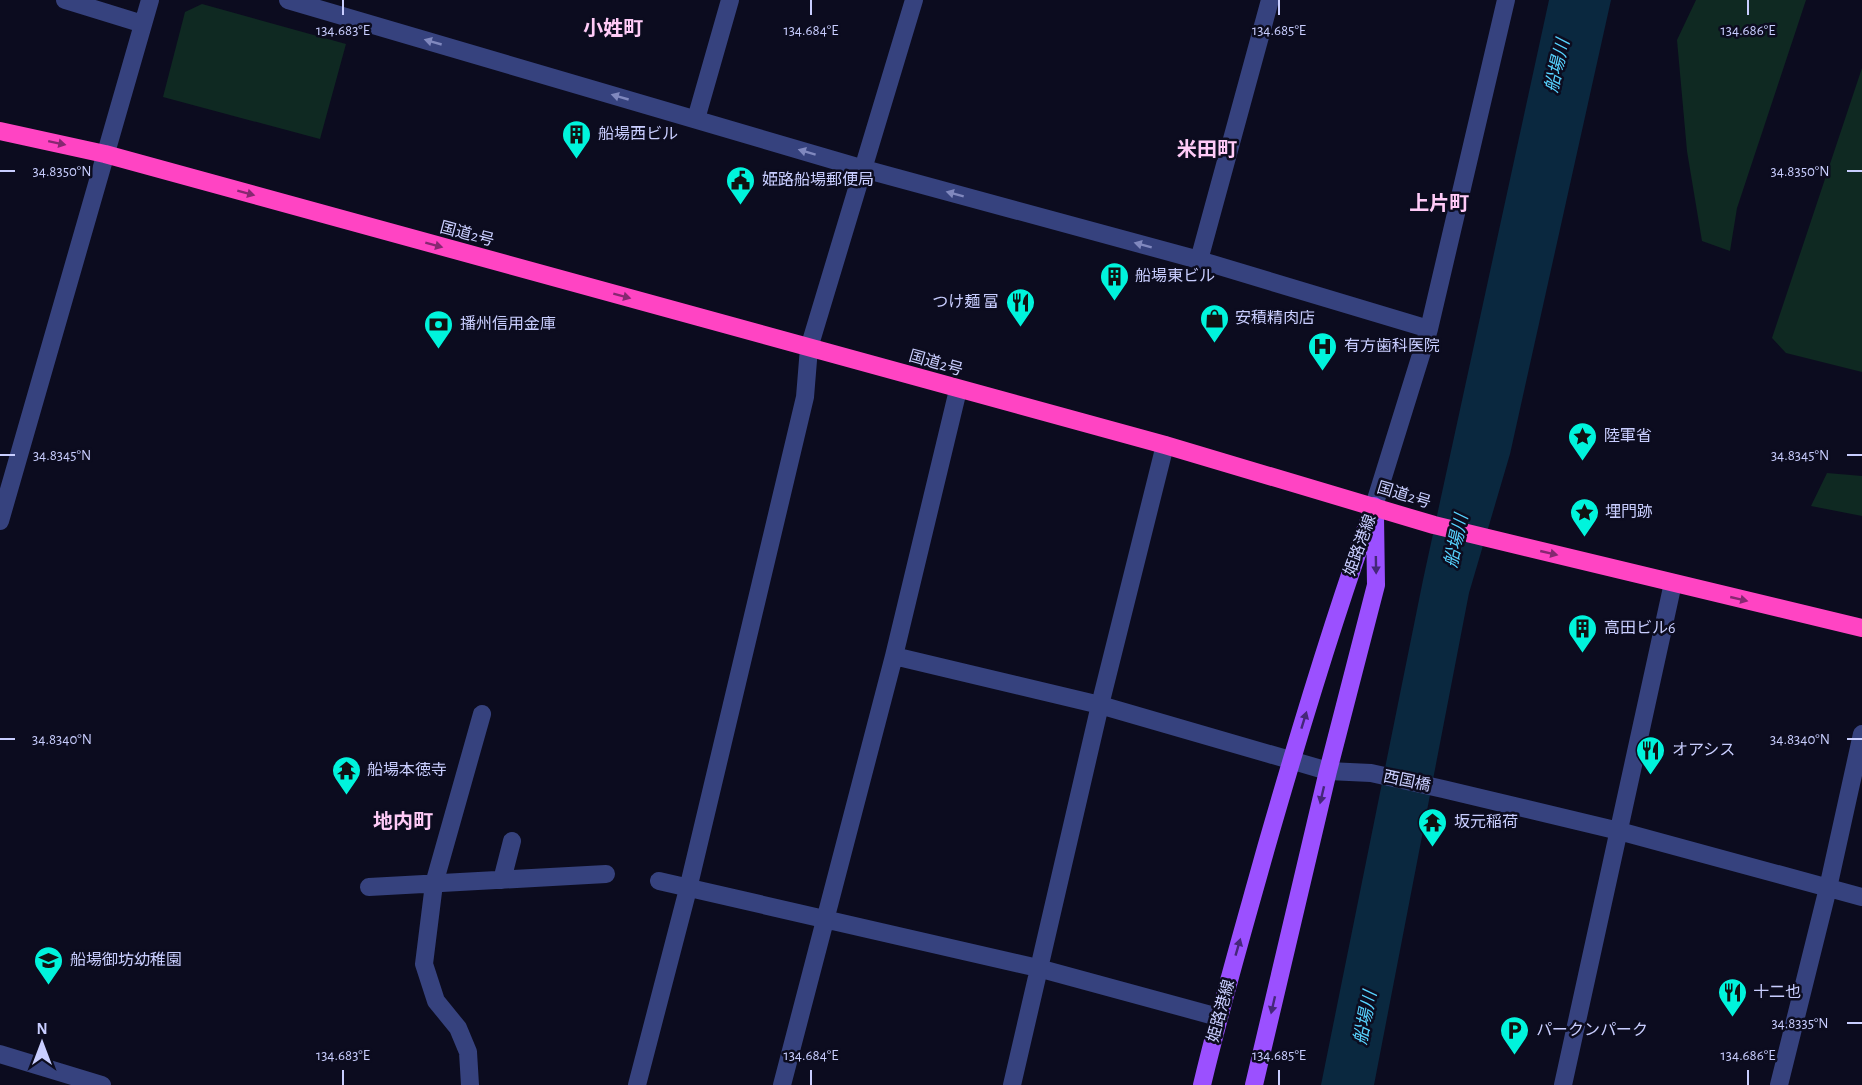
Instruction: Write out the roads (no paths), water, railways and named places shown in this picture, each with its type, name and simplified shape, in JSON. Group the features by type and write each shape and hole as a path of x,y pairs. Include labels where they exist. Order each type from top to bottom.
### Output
{"highway":[{"name":"国道2号","path":"0,131 105,154 1165,445 1492,540 1862,628"}],"main road":[{"name":"姫路港線","path":"1202,1085 1218,1017 1291,761 1348,579 1374,506"},
{"name":"姫路港線","path":"1254,1085 1328,771 1376,585 1374,506"}],"street":[{"path":"65,0 143,24"},
{"path":"0,521 150,0"},
{"path":"288,0 864,169 1199,260 1429,329"},
{"path":"696,119 729,0"},
{"path":"637,1085 688,889 805,397 809,348 914,0"},
{"path":"1199,260 1270,0"},
{"path":"1374,506 1429,329 1506,0"},
{"path":"782,1085 894,656 958,390"},
{"path":"1012,1085 1100,705 1165,445"},
{"path":"1563,1085 1673,583"},
{"name":"西国橋","path":"894,656 1100,705 1328,771 1371,773 1443,789 1619,831 1862,897"},
{"path":"470,1085 468,1052 458,1028 435,1001 424,964 434,884 482,714"},
{"path":"1779,1085 1828,888 1862,734"},
{"path":"502,880 512,842"},
{"path":"369,887 606,874"},
{"path":"659,881 1038,968 1218,1017"},
{"path":"0,1054 102,1085"}],"water":[{"name":"船場川","path":"1549,0 1611,0 1510,454 1469,593 1374,1085 1321,1085 1423,580"}],"place":[{"name":"船場西ビル","path":"577,160"},
{"name":"姫路船場郵便局","path":"741,206"},
{"name":"船場東ビル","path":"1114,302"},
{"name":"つけ麺 富","path":"1020,328"},
{"name":"安積精肉店","path":"1214,344"},
{"name":"播州信用金庫","path":"439,350"},
{"name":"有方歯科医院","path":"1323,372"},
{"name":"陸軍省","path":"1583,462"},
{"name":"埋門跡","path":"1584,538"},
{"name":"高田ビル6","path":"1583,654"},
{"name":"オアシス","path":"1651,776"},
{"name":"船場本徳寺","path":"346,796"},
{"name":"坂元稲荷","path":"1433,848"},
{"name":"船場御坊幼稚園","path":"49,986"},
{"name":"十二也","path":"1732,1018"},
{"name":"パークンパーク","path":"1515,1056"}],"district":[{"name":"小姓町","path":"613,29"},
{"name":"米田町","path":"1207,150"},
{"name":"上片町","path":"1439,204"},
{"name":"地内町","path":"403,822"}]}
